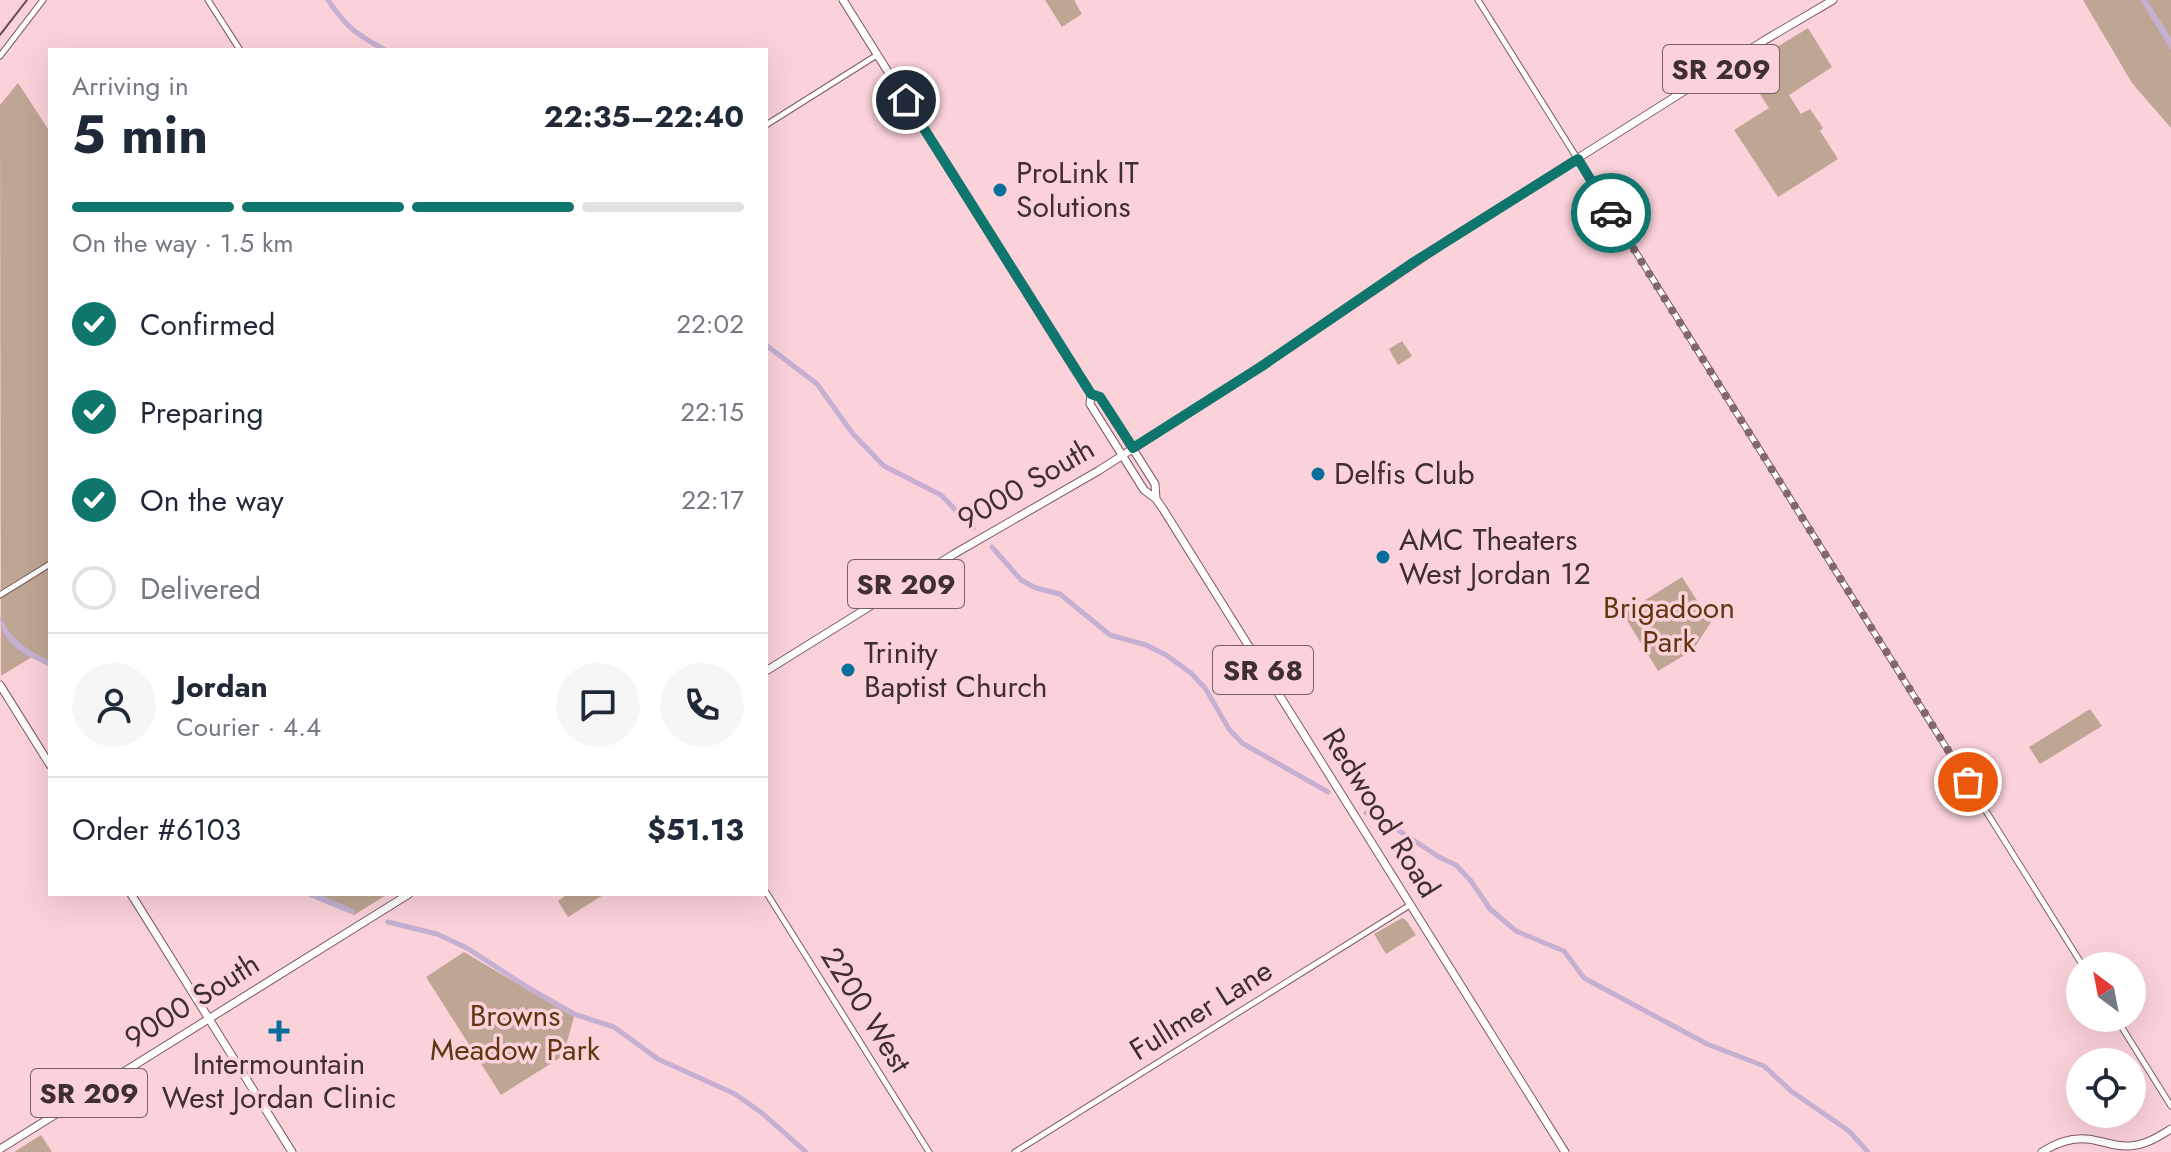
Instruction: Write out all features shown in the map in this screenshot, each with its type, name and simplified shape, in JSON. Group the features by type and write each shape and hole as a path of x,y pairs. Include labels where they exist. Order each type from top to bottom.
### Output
{"main road":[{"name":"Redwood Road","path":"843,0 1091,394 1090,404 1144,490 1156,499 1565,1152"},
{"name":"9000 South","path":"768,670 954,554 1122,455 1262,366 1414,262 1833,0"},
{"name":"Redwood Road","path":"1091,394 1100,397 1133,448 1155,484 1156,499"},
{"path":"0,685 48,762"},
{"path":"132,896 292,1152"},
{"name":"9000 South","path":"0,1149 406,896"},
{"path":"2042,1152 2058,1143 2075,1139 2092,1139 2122,1146 2138,1145 2171,1129"}],"street":[{"path":"0,56 43,0"},
{"path":"208,0 239,48"},
{"path":"1478,0 2074,952"},
{"path":"768,124 877,55"},
{"path":"0,595 48,565"},
{"name":"2200 West","path":"768,895 929,1152"},
{"name":"Fullmer Lane","path":"1015,1152 1410,905"},
{"path":"2125,1032 2171,1106"}],"green space":[{"path":"1045,0 1074,0 1082,14 1062,27"},
{"path":"2083,0 2171,0 2171,128 2132,83"},
{"path":"1808,28 1832,67 1789,95 1801,114 1810,109 1838,159 1778,197 1734,130 1769,108 1743,68"},
{"path":"18,83 48,129 48,666 32,657 1,676 0,105"},
{"path":"1402,341 1412,356 1398,365 1389,349"},
{"name":"Brigadoon Park","path":"1682,577 1711,622 1693,650 1658,671 1623,614"},
{"path":"2090,709 2102,726 2040,764 2029,747"},
{"path":"308,896 385,896 354,915"},
{"path":"565,896 602,896 568,917 558,901"},
{"path":"1402,918 1416,935 1386,954 1374,934"},
{"name":"Browns Meadow Park","path":"464,952 574,1017 563,1056 501,1095 426,977"},
{"path":"41,1135 52,1152 14,1152"}],"shaded area":[{"path":"2140,0 2147,0 2171,38 2171,50"},
{"path":"0,616 14,637 48,660 48,666 17,648 1,626"},
{"path":"308,896 324,896 355,910 354,915"}],"waterway":[{"path":"328,0 353,30 382,48"},
{"path":"768,347 817,384 853,434 884,466 941,495 973,528"},
{"path":"992,547 1021,580 1036,588 1060,594 1110,635 1146,645 1191,673 1205,688 1229,729 1242,743 1328,792"},
{"path":"1366,813 1456,865 1490,909 1516,931 1564,951 1584,978 1707,1044 1764,1066 1791,1091 1849,1131 1868,1152"},
{"path":"388,922 437,934 467,948 574,1014 614,1027 658,1059 735,1094 806,1152"}],"tram line":[{"path":"0,35 27,0"}],"way so far":[{"path":"1611,213 1968,782"}],"place":[{"name":"ProLink IT Solutions","path":"1000,190"},
{"name":"Delfis Club","path":"1318,474"},
{"name":"AMC Theaters West Jordan 12","path":"1383,557"},
{"name":"Trinity Baptist Church","path":"848,670"},
{"name":"Intermountain West Jordan Clinic","path":"279,1031"}],"route":[{"path":"906,100 1091,394 1100,397 1133,448 1262,366 1414,262 1578,159 1611,213"}]}
